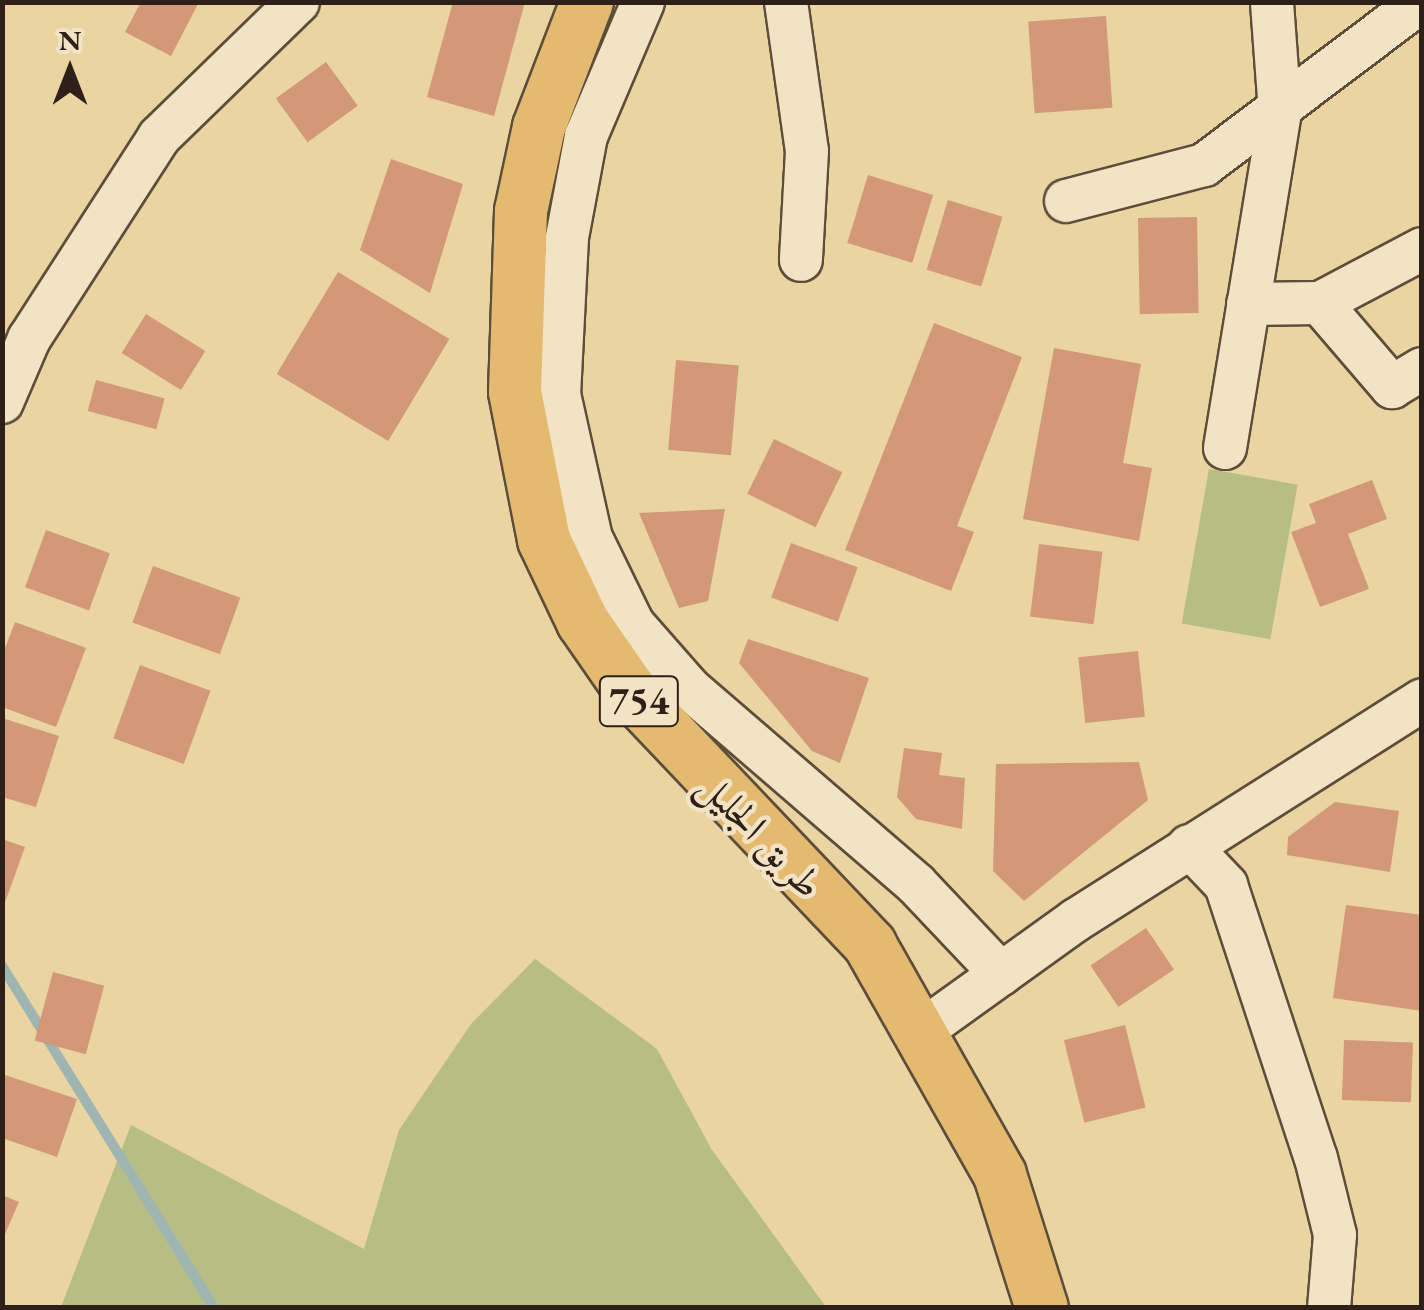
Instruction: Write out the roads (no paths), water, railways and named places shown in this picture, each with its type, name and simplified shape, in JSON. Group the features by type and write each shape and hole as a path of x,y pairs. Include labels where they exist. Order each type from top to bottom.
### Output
{"main road":[{"name":"طريق الجليل","path":"587,2 539,127 521,211 515,392 544,540 583,622 635,697 870,945 1000,1176 1042,1308"}],"street":[{"path":"2,402 29,339 159,137 298,2"},
{"path":"643,2 586,136 567,238 560,394 591,538 633,624 689,688 916,884 1001,974"},
{"path":"1225,448 1280,112 1272,2"},
{"path":"1066,201 1204,165 1280,112 1420,2"},
{"path":"796,5 807,151 801,260"},
{"path":"1248,304 1320,304 1422,249"},
{"path":"1320,304 1392,387 1422,369"},
{"path":"920,1032 1189,846 1422,700"},
{"path":"1189,846 1226,886 1316,1158 1335,1236 1329,1308"}],"waterway":[{"path":"2,966 214,1308"}]}
